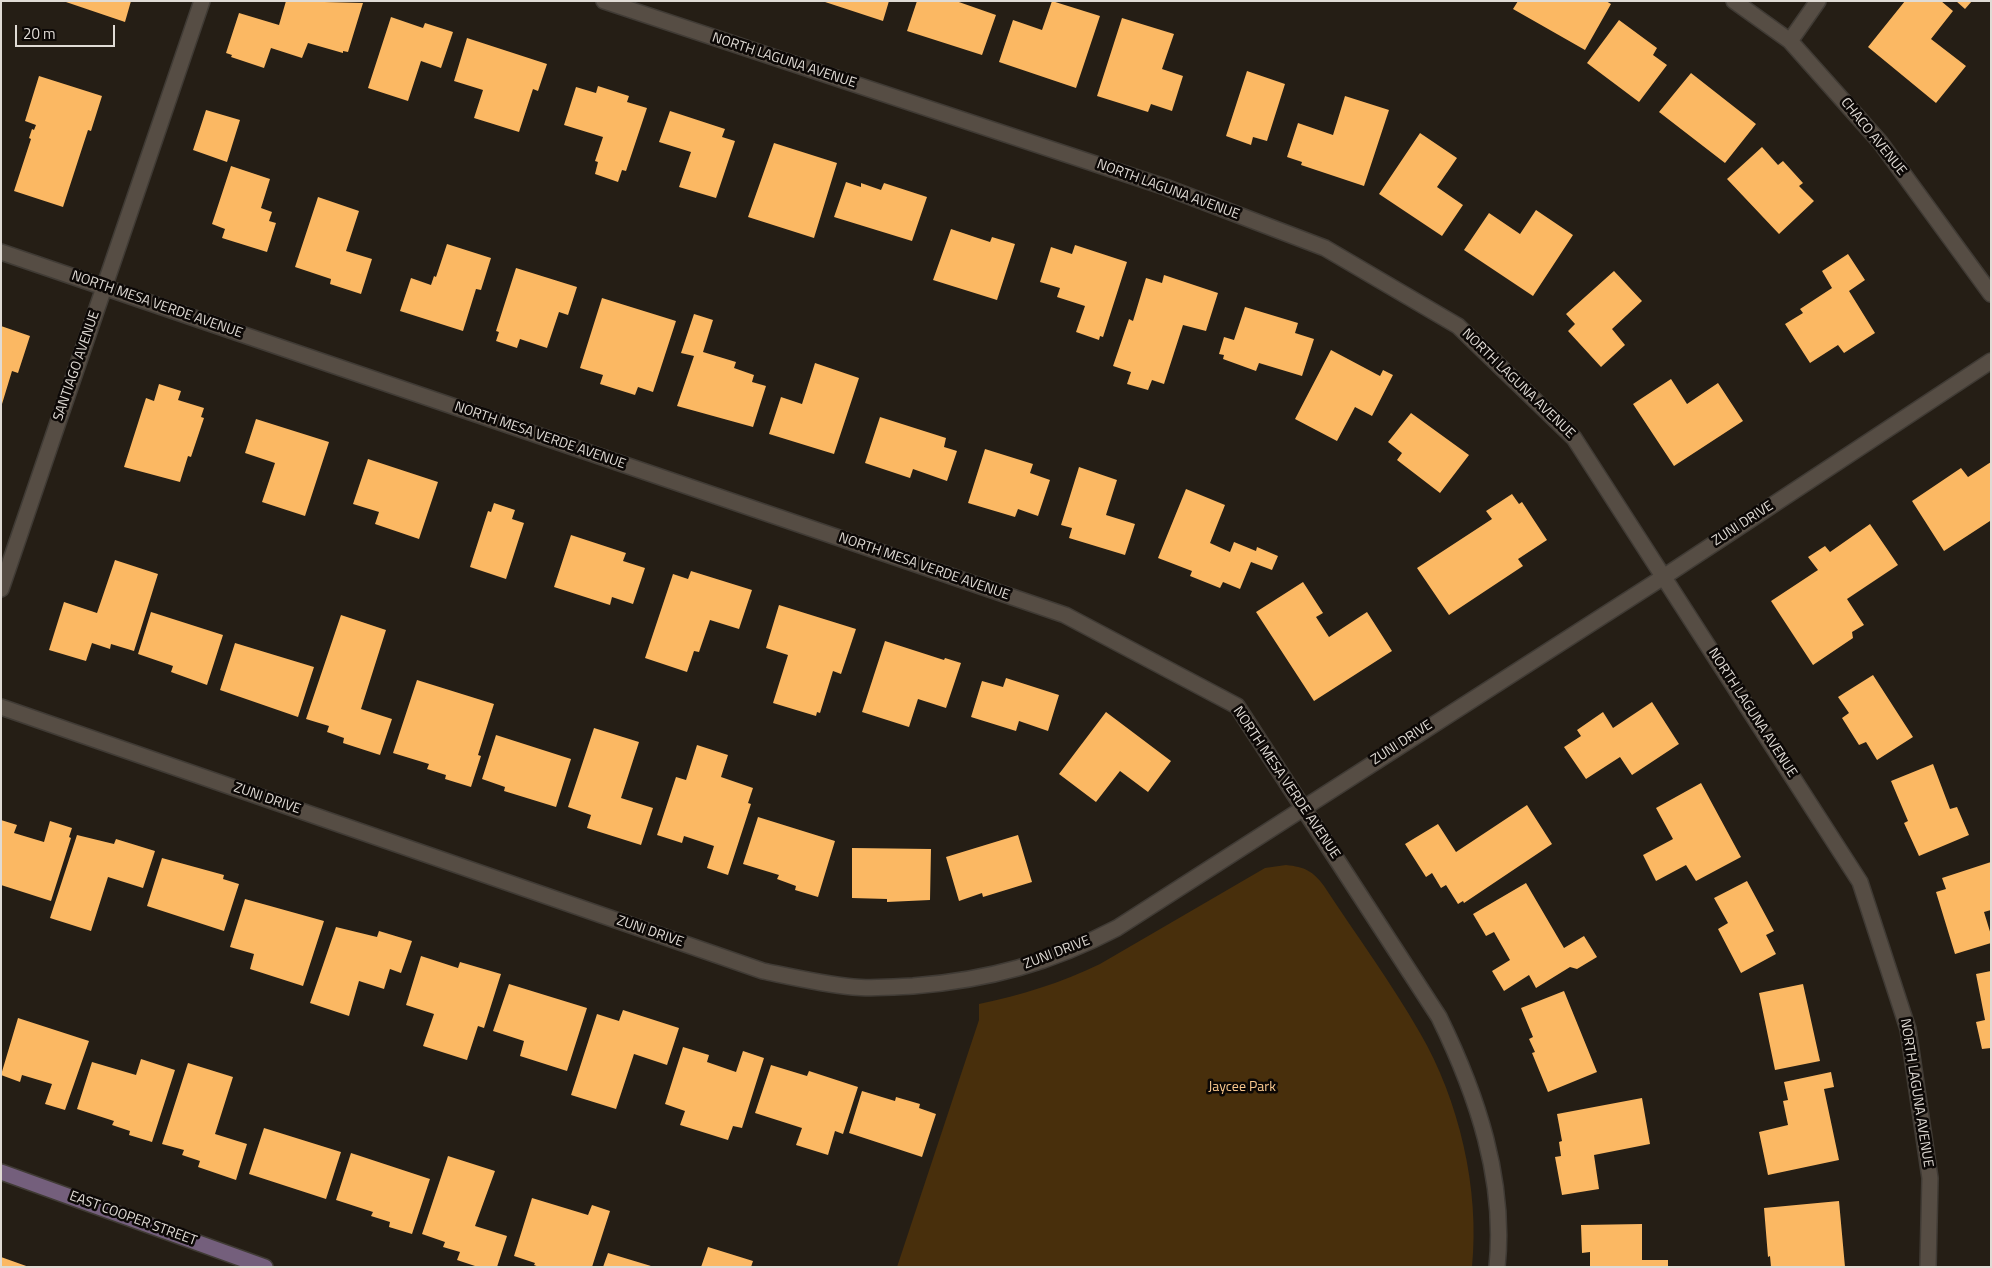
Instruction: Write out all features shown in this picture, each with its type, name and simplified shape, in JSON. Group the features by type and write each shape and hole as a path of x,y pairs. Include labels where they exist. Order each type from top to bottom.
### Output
{"street":[{"name":"SANTIAGO AVENUE","path":"1,589 202,1"},
{"name":"NORTH LAGUNA AVENUE","path":"604,1 1165,187 1325,248 1458,326 1574,438 1665,576 1860,882 1908,1030 1930,1178 1928,1267"},
{"name":"CHACO AVENUE","path":"1734,1 1790,41 1880,142 1991,294"},
{"path":"1790,41 1818,1"},
{"name":"NORTH MESA VERDE AVENUE","path":"1,252 1065,615 1238,706 1439,1017 1458,1055 1483,1126 1491,1164 1500,1233 1497,1267"},
{"name":"ZUNI DRIVE","path":"1,708 763,970 854,988 910,986 972,979 1044,962 1117,928 1303,806 1665,576 1991,361"},
{"name":"EAST COOPER STREET","path":"1,1172 266,1267"}],"green space":[{"name":"Jaycee Park","path":"1286,865 1308,871 1324,886 1397,995 1434,1059 1456,1116 1464,1146 1473,1207 1472,1267 897,1267 979,1020 979,1004 1041,988 1085,971 1265,868"}],"building":[{"path":"63,1 131,1 125,22"},
{"path":"286,1 363,3 348,52 343,51 343,53 308,43 302,58 271,48 264,68 231,57 232,55 226,53 239,13 279,25"},
{"path":"822,1 889,1 883,21"},
{"path":"917,1 956,1 996,15 982,55 907,31"},
{"path":"1052,1 1100,16 1076,88 999,62 1013,20 1042,30"},
{"path":"1518,1 1606,1 1611,4 1585,50 1513,9"},
{"path":"1905,1 1941,1 1953,11 1931,39 1966,66 1936,103 1868,47"},
{"path":"1956,1 1972,1 1965,9"},
{"path":"391,17 423,28 425,23 453,32 441,68 421,61 408,101 368,88"},
{"path":"1122,18 1174,34 1162,69 1183,76 1172,111 1151,104 1148,112 1097,96"},
{"path":"1619,20 1657,48 1653,55 1667,65 1639,102 1587,63"},
{"path":"467,38 547,64 538,91 533,89 519,132 474,118 483,90 454,81"},
{"path":"1247,71 1285,84 1267,141 1253,137 1251,145 1226,136"},
{"path":"1691,73 1756,124 1725,163 1659,112"},
{"path":"39,76 102,96 91,131 88,130 63,207 14,191 31,139 29,138 32,129 34,130 36,125 25,121"},
{"path":"598,86 629,96 627,102 647,108 626,171 622,170 618,182 595,174 598,162 595,161 603,137 564,125 576,87 596,93"},
{"path":"1345,96 1389,110 1364,186 1301,165 1302,162 1287,157 1298,123 1333,135"},
{"path":"206,110 240,120 227,162 193,150"},
{"path":"670,111 725,129 722,137 735,141 716,198 679,187 691,152 659,142"},
{"path":"1420,133 1457,158 1437,187 1463,205 1442,236 1379,194"},
{"path":"774,143 837,163 814,238 748,217"},
{"path":"1762,147 1778,165 1783,161 1803,183 1799,186 1814,201 1779,234 1727,179"},
{"path":"231,166 270,179 261,208 272,212 269,221 276,223 267,252 222,238 225,229 212,224"},
{"path":"846,182 861,187 861,183 881,190 884,183 927,197 912,241 834,217"},
{"path":"318,197 359,211 346,251 372,259 361,294 330,284 331,279 295,267"},
{"path":"1536,210 1573,235 1533,296 1464,250 1489,213 1520,234"},
{"path":"951,229 990,242 992,237 1015,244 997,300 933,280"},
{"path":"447,244 491,258 481,290 476,289 463,331 400,311 411,278 431,285 434,276 436,277"},
{"path":"1075,245 1127,262 1103,337 1100,336 1099,340 1076,332 1085,306 1057,297 1060,288 1040,282 1051,247 1072,254"},
{"path":"1848,254 1865,280 1849,291 1875,333 1844,353 1838,345 1810,363 1785,324 1803,313 1800,309 1832,288 1822,271"},
{"path":"516,268 577,287 568,315 559,312 547,348 520,339 517,348 496,341 499,332 496,331"},
{"path":"1614,271 1642,301 1612,329 1625,345 1601,367 1568,331 1575,324 1566,314"},
{"path":"1164,275 1218,293 1206,331 1183,325 1164,384 1152,380 1148,390 1127,384 1131,372 1113,366 1129,319 1133,321 1146,278 1162,283"},
{"path":"602,298 676,321 653,392 638,387 635,395 600,384 603,375 580,368"},
{"path":"1245,307 1298,323 1295,333 1314,339 1302,376 1259,363 1256,371 1223,359 1224,355 1219,354 1224,337 1234,340"},
{"path":"694,314 713,320 703,352 736,362 734,368 754,375 752,382 766,386 753,427 677,406 694,356 681,353"},
{"path":"1,326 30,336 18,373 12,371 2,404"},
{"path":"1331,350 1380,376 1383,370 1393,375 1372,416 1355,407 1337,441 1295,419"},
{"path":"815,363 859,378 834,454 769,434 781,397 802,404"},
{"path":"1671,379 1687,404 1718,383 1743,421 1674,466 1633,404"},
{"path":"159,384 181,391 178,400 204,408 201,417 204,418 191,457 188,456 180,482 124,467 146,398 154,401"},
{"path":"1411,413 1469,455 1440,493 1397,460 1402,453 1388,442"},
{"path":"880,417 946,438 944,447 957,451 947,481 913,469 910,478 865,463"},
{"path":"256,419 329,442 305,516 262,502 275,463 245,453"},
{"path":"985,449 1033,464 1030,473 1050,480 1038,516 1018,509 1015,517 968,503"},
{"path":"368,459 438,482 419,539 375,524 379,512 353,504"},
{"path":"1991,462 1991,522 1944,551 1912,501 1961,468 1968,477"},
{"path":"1079,467 1117,480 1106,515 1135,524 1125,555 1069,538 1072,528 1061,525"},
{"path":"1186,489 1225,505 1210,543 1230,552 1234,542 1256,551 1257,547 1278,556 1272,570 1251,562 1240,589 1223,582 1220,588 1190,576 1192,571 1158,558"},
{"path":"1512,494 1519,504 1522,502 1547,540 1518,559 1523,566 1449,615 1417,568 1492,519 1486,511"},
{"path":"494,503 515,510 512,519 524,523 506,579 470,567 488,511 491,512"},
{"path":"1870,524 1898,565 1847,599 1864,625 1852,632 1853,638 1813,665 1771,601 1818,570 1808,557 1825,546 1830,552"},
{"path":"571,535 626,553 623,561 645,568 633,604 612,597 610,605 554,587"},
{"path":"115,560 158,574 134,651 111,644 110,649 92,643 86,661 49,650 64,602 97,613"},
{"path":"691,571 752,590 739,629 710,620 699,652 694,651 687,672 645,658 673,574 688,579"},
{"path":"1303,582 1323,613 1316,617 1329,637 1367,612 1392,651 1314,701 1256,612"},
{"path":"779,605 856,629 841,674 833,671 820,713 817,712 816,716 773,703 788,655 766,648"},
{"path":"151,612 223,635 207,685 171,672 173,666 138,654"},
{"path":"341,615 386,630 361,709 392,719 380,755 343,743 344,738 327,732 329,726 306,719"},
{"path":"885,641 944,660 945,658 961,663 946,708 918,699 909,727 862,712"},
{"path":"235,643 314,667 298,717 220,690"},
{"path":"1873,675 1913,737 1877,760 1866,742 1859,745 1842,718 1849,713 1838,697"},
{"path":"1006,678 1059,695 1048,731 1019,721 1016,731 971,717 982,681 1003,687"},
{"path":"417,680 494,704 478,755 481,756 471,787 445,779 446,775 427,769 429,764 393,753"},
{"path":"1652,702 1679,744 1632,775 1620,757 1586,779 1564,747 1581,736 1577,730 1603,712 1613,728"},
{"path":"1106,712 1171,761 1148,792 1120,771 1096,802 1059,774"},
{"path":"594,728 639,742 621,798 653,808 641,845 587,828 591,815 568,807"},
{"path":"496,735 571,759 556,807 504,791 505,787 482,779"},
{"path":"697,745 728,755 721,777 753,788 748,803 751,804 728,875 707,868 714,846 684,836 682,843 657,835 676,777 686,780"},
{"path":"1933,764 1950,809 1957,807 1969,835 1919,856 1904,823 1908,821 1891,781"},
{"path":"1701,783 1741,857 1696,881 1686,865 1656,881 1643,855 1673,839 1656,808"},
{"path":"1527,805 1552,844 1464,903 1463,901 1458,904 1446,885 1441,888 1432,873 1426,877 1405,844 1438,824 1456,852"},
{"path":"758,817 835,841 818,897 795,890 796,886 777,879 779,875 743,864"},
{"path":"1,820 17,825 14,833 44,842 50,821 72,828 69,837 71,838 51,901 1,885"},
{"path":"77,835 114,844 116,839 155,851 143,888 108,877 91,931 50,918"},
{"path":"1018,835 1032,882 983,897 982,893 959,901 946,857"},
{"path":"852,848 931,849 930,900 887,902 887,899 852,898"},
{"path":"162,858 224,875 223,879 239,884 224,931 147,906"},
{"path":"1991,862 1991,910 1984,912 1991,935 1991,943 1955,954 1936,892 1946,889 1942,878"},
{"path":"1747,881 1774,931 1766,935 1776,954 1741,973 1718,929 1728,923 1714,898"},
{"path":"1526,883 1564,948 1584,936 1597,957 1577,969 1570,967 1536,988 1529,975 1504,991 1492,971 1510,960 1494,932 1486,936 1473,914"},
{"path":"245,899 324,921 303,986 250,969 254,954 230,947"},
{"path":"336,927 377,937 379,931 412,941 401,973 390,969 384,989 359,981 349,1016 310,1003"},
{"path":"421,956 458,968 460,962 501,974 484,1028 478,1026 467,1060 423,1046 434,1014 406,1005"},
{"path":"1991,971 1991,1048 1982,1049 1976,1022 1985,1020 1976,974"},
{"path":"509,984 587,1008 567,1071 520,1056 524,1041 493,1031"},
{"path":"1803,984 1820,1061 1775,1070 1759,993"},
{"path":"1564,991 1597,1072 1548,1092 1532,1053 1535,1052 1529,1039 1533,1037 1521,1008"},
{"path":"623,1010 679,1028 667,1065 634,1054 616,1109 571,1095 597,1014 619,1021"},
{"path":"18,1018 89,1041 65,1110 45,1104 52,1084 22,1075 20,1082 1,1075"},
{"path":"683,1047 709,1055 707,1062 736,1072 743,1051 764,1058 742,1128 733,1126 728,1140 680,1125 685,1111 665,1104"},
{"path":"141,1059 175,1070 152,1142 129,1135 130,1131 112,1125 114,1121 77,1109 92,1062 136,1075"},
{"path":"188,1063 233,1077 215,1134 247,1144 236,1180 198,1167 200,1161 182,1155 184,1150 162,1144"},
{"path":"771,1065 807,1076 809,1071 858,1087 843,1134 835,1131 828,1155 796,1145 802,1128 755,1113"},
{"path":"1831,1072 1834,1087 1824,1089 1839,1160 1768,1175 1759,1132 1788,1125 1783,1101 1788,1100 1784,1082"},
{"path":"862,1091 895,1101 896,1097 920,1104 919,1108 936,1114 922,1157 849,1133"},
{"path":"1642,1098 1650,1144 1594,1155 1599,1189 1562,1195 1555,1157 1561,1156 1559,1142 1562,1141 1557,1114"},
{"path":"264,1128 341,1152 326,1199 249,1174"},
{"path":"351,1153 430,1179 412,1234 389,1227 390,1222 371,1216 373,1212 336,1200"},
{"path":"448,1156 495,1171 475,1226 507,1236 497,1267 478,1267 457,1260 460,1252 443,1247 445,1242 422,1234"},
{"path":"532,1198 588,1215 592,1205 610,1211 592,1267 539,1267 534,1265 535,1263 514,1256"},
{"path":"1839,1201 1845,1267 1771,1267 1770,1256 1768,1257 1764,1208"},
{"path":"1642,1224 1642,1260 1668,1260 1668,1267 1590,1267 1590,1252 1582,1253 1581,1225"},
{"path":"708,1247 753,1261 751,1267 701,1267"},
{"path":"608,1253 651,1266 651,1267 603,1267"},
{"path":"1,1257 29,1267 1,1267"}]}
